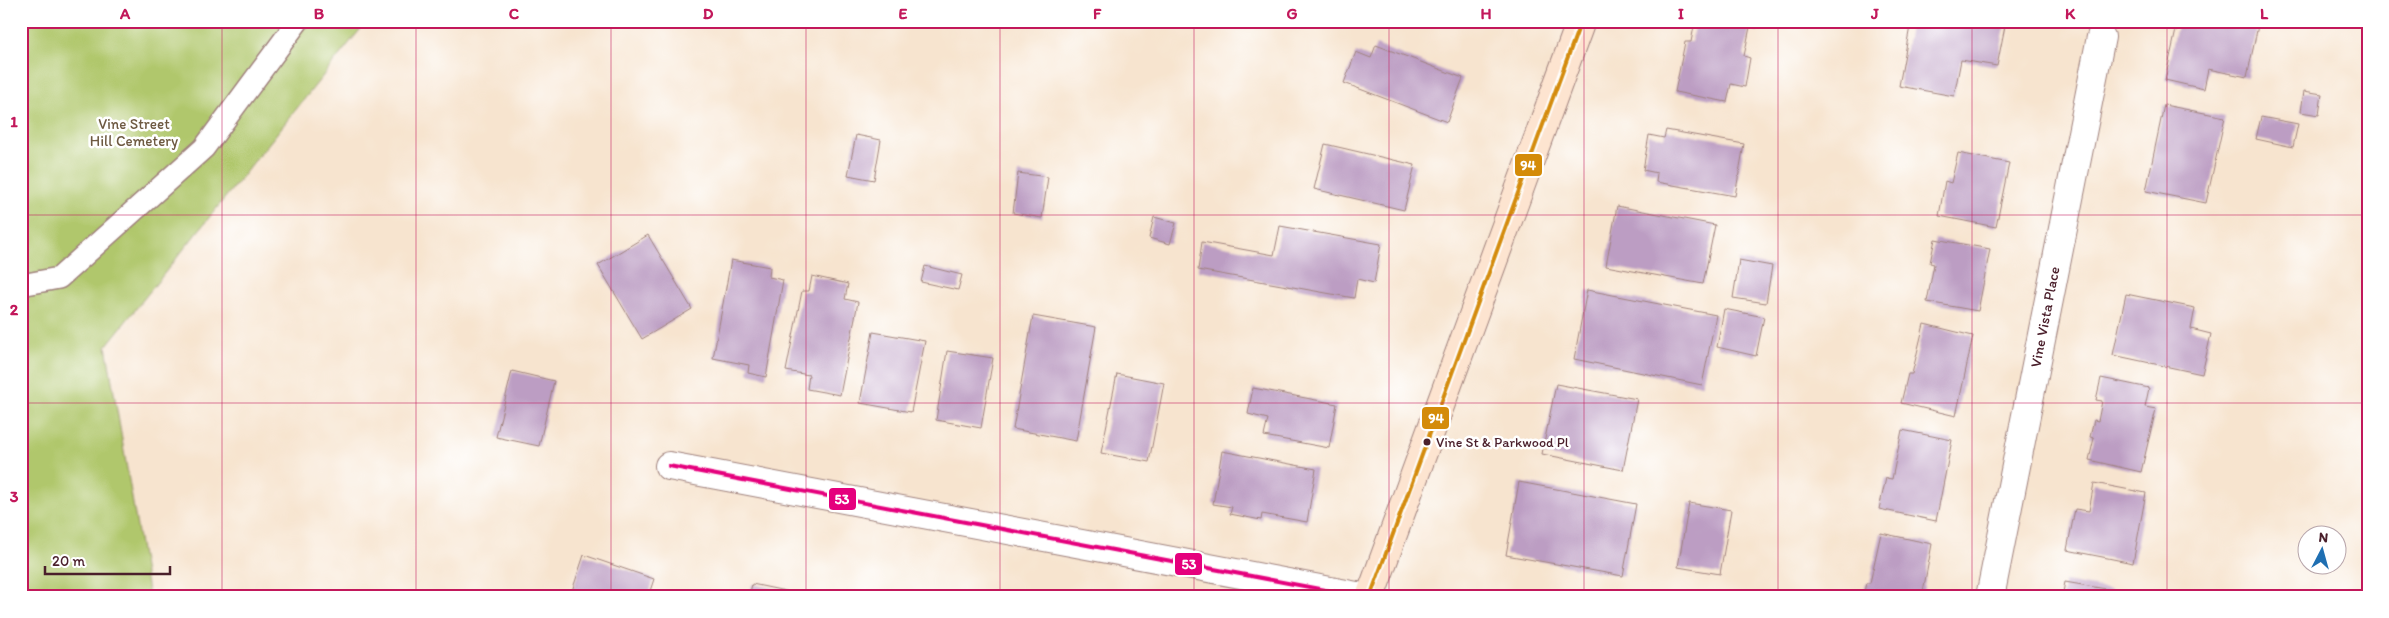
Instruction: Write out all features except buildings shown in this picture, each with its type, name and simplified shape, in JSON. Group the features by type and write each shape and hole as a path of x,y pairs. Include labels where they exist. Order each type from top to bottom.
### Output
{"main road":[{"path":"1370,597 1582,21"}],"street":[{"name":"Vine Vista Place","path":"1990,597 2101,37"},
{"path":"669,466 1362,597"}],"lane":[{"path":"21,285 59,278 204,148 298,21"}],"green space":[{"name":"Vine Street Hill Cemetery","path":"21,21 367,21 106,346 149,597 21,597"}],"transit line":[{"name":"94","path":"1370,597 1581,21"},
{"name":"53","path":"669,466 1362,597"}],"place":[{"name":"Vine St & Parkwood Pl","path":"1427,442"}]}
